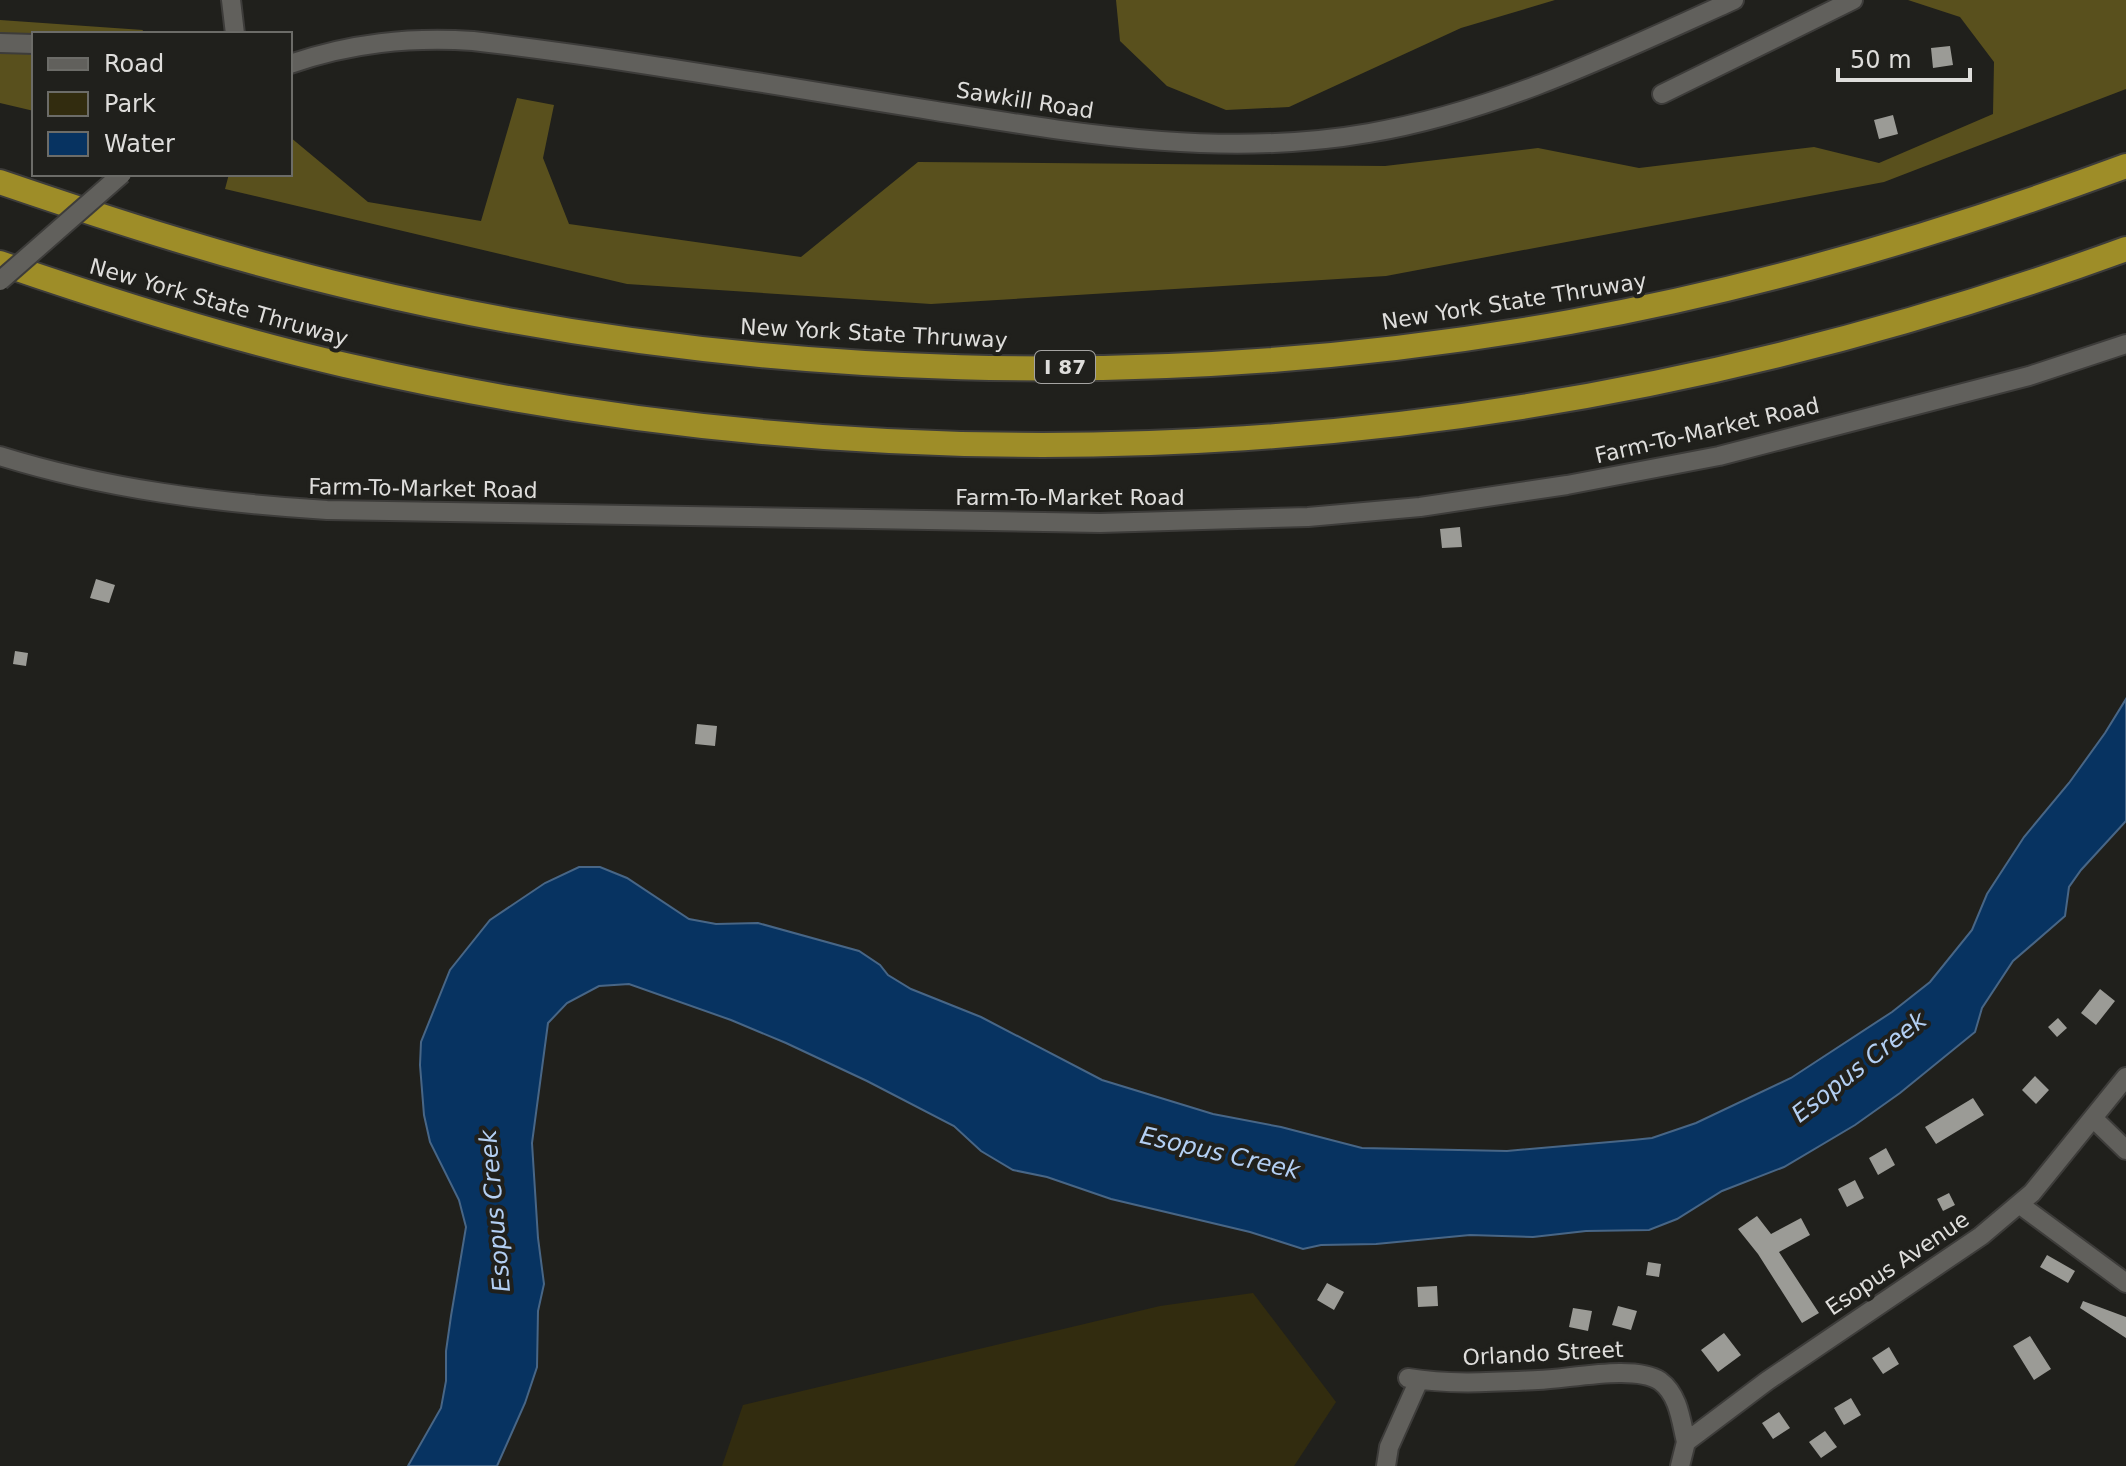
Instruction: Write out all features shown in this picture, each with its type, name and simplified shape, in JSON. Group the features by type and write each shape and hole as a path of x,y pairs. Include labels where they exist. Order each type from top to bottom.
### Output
{"highway":[{"name":"New York State Thruway","path":"0,182 238,258 361,289 489,316 612,336 754,353 933,366 1063,367 1189,364 1305,356 1446,341 1585,320 1824,265 1994,213 2126,166"},
{"name":"New York State Thruway","path":"0,263 156,314 270,346 410,379 522,400 668,422 787,434 929,444 1062,445 1206,441 1327,432 1443,420 1586,398 1845,339 2031,283 2126,249"}],"street":[{"path":"231,0 235,32"},
{"name":"Sawkill Road","path":"292,63 340,49 387,41 473,41 1095,135 1196,145 1253,145 1372,133 1506,97 1588,65 1734,0"},
{"path":"1662,94 1853,0"},
{"path":"0,43 32,44"},
{"path":"0,281 120,176"},
{"name":"Farm-To-Market Road","path":"0,456 42,469 178,497 237,505 327,510 1100,523 1308,517 1420,507 1567,485 1719,456 2029,376 2126,344"},
{"name":"Esopus Avenue","path":"1686,1442 1767,1381 1981,1236 2032,1193 2126,1077"},
{"path":"2093,1118 2126,1150"},
{"path":"2019,1204 2126,1283"},
{"name":"Orlando Street","path":"1386,1466 1389,1447 1413,1379 1538,1380 1636,1373 1657,1379 1667,1387 1677,1404 1686,1442"},
{"path":"1680,1466 1686,1442"}],"green space":[{"path":"1253,1293 1336,1402 1294,1466 722,1466 743,1405 1160,1306"}],"shaded area":[{"path":"1116,0 1555,0 1461,28 1289,107 1226,110 1167,86 1120,41"},
{"path":"1908,0 2126,0 2126,89 1884,182 1386,276 931,304 627,284 225,189 228,176 292,176 292,139 368,202 481,221 517,98 554,105 543,158 569,224 801,257 918,162 1385,166 1538,148 1639,168 1814,147 1879,163 1993,114 1994,62 1960,17"},
{"path":"0,20 143,30 32,32 32,111 0,103"}],"water":[{"name":"Esopus Creek","path":"2126,699 2126,821 2069,887 2065,916 2013,961 1982,1008 1975,1032 1855,1125 1784,1167 1722,1191 1677,1219 1649,1230 1586,1231 1533,1237 1470,1235 1376,1244 1321,1245 1303,1249 1250,1232 1111,1199 1047,1177 1013,1170 981,1151 954,1126 786,1043 629,984 599,986 567,1003 548,1023 532,1143 544,1284 538,1311 537,1367 525,1403 497,1466 408,1466 441,1408 446,1381 446,1351 466,1227 459,1200 430,1142 424,1115 421,1042 450,970 490,920 545,883 579,867 600,867 627,878 689,919 716,924 758,923 859,951 911,989 981,1017 1102,1080 1213,1114 1281,1127 1362,1148 1507,1151 1652,1138 1696,1123 1791,1078 1892,1012 1930,982 1972,930 1987,894 2024,837 2069,783"}],"building":[{"path":"1950,46 1953,65 1933,68 1931,48"},
{"path":"1893,115 1898,134 1879,139 1874,120"},
{"path":"1460,527 1462,547 1442,548 1440,529"},
{"path":"96,579 115,585 109,603 90,598"},
{"path":"15,651 28,653 26,666 13,664"},
{"path":"697,724 717,726 715,746 695,744"},
{"path":"2100,989 2115,1001 2096,1025 2081,1013"},
{"path":"2058,1018 2067,1028 2057,1037 2048,1027"},
{"path":"2035,1076 2049,1090 2036,1104 2022,1090"},
{"path":"1973,1098 1984,1115 1936,1144 1925,1127"},
{"path":"1886,1148 1895,1165 1878,1175 1869,1158"},
{"path":"1855,1180 1864,1198 1847,1207 1838,1189"},
{"path":"1949,1193 1955,1205 1943,1211 1937,1199"},
{"path":"1757,1216 1771,1234 1801,1218 1810,1235 1779,1252 1819,1313 1802,1323 1758,1254 1738,1229"},
{"path":"2047,1255 2075,1271 2068,1283 2040,1267"},
{"path":"1648,1262 1661,1264 1659,1277 1646,1275"},
{"path":"1327,1283 1344,1292 1334,1310 1317,1300"},
{"path":"1437,1286 1438,1306 1418,1307 1417,1287"},
{"path":"2083,1301 2126,1317 2126,1338 2080,1308"},
{"path":"1618,1306 1637,1311 1631,1330 1612,1325"},
{"path":"1573,1308 1592,1311 1588,1331 1569,1327"},
{"path":"1724,1333 1741,1355 1718,1372 1701,1350"},
{"path":"2030,1336 2051,1369 2034,1380 2013,1346"},
{"path":"1889,1347 1899,1364 1883,1374 1872,1358"},
{"path":"1851,1398 1861,1415 1844,1425 1834,1408"},
{"path":"1779,1412 1790,1428 1773,1439 1762,1423"},
{"path":"1825,1431 1837,1447 1821,1458 1809,1442"}]}
